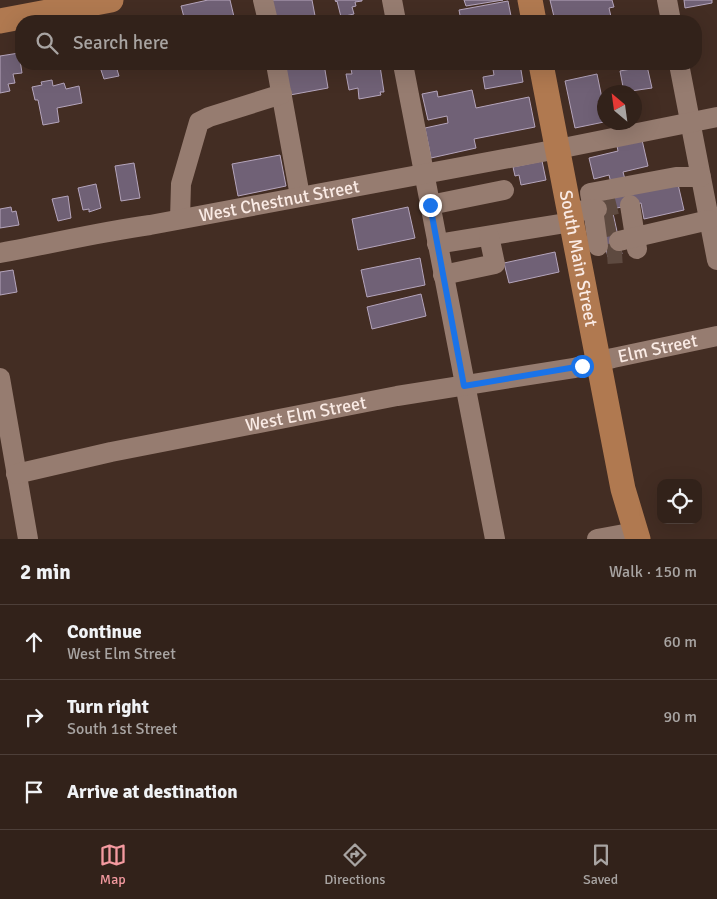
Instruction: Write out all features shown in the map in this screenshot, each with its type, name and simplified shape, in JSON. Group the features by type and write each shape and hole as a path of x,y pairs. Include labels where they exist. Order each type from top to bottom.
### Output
{"main road":[{"path":"530,0 533,15"},
{"path":"25,15 75,3 105,1"},
{"path":"0,21 15,17"},
{"name":"South Main Street","path":"542,70 558,149 606,228 598,362 623,489 636,536"}],"street":[{"path":"263,0 267,15"},
{"path":"392,0 395,15"},
{"path":"667,0 670,15"},
{"path":"277,70 300,196"},
{"path":"405,70 464,386 495,539"},
{"path":"680,70 717,260"},
{"path":"180,219 181,184 199,122 208,117 282,94"},
{"name":"West Chestnut Street","path":"0,253 37,247 102,232 558,149 717,117"},
{"path":"606,228 676,177 701,177"},
{"path":"430,205 504,190"},
{"path":"437,244 489,236 709,220"},
{"path":"443,275 495,264 489,236"},
{"name":"Elm Street","path":"598,362 717,336"},
{"name":"West Elm Street","path":"16,474 84,460 111,452 397,396 598,362"},
{"path":"0,378 28,539"},
{"path":"597,539 636,536"}],"building":[{"path":"208,0 230,0 234,15 183,15 181,6"},
{"path":"271,0 312,0 315,15 274,15"},
{"path":"335,0 362,0 355,2 356,6 352,7 354,14 350,15 340,15"},
{"path":"464,0 503,0 466,6"},
{"path":"550,0 612,0 614,7 609,8 611,15 554,15"},
{"path":"684,0 712,0 712,3 685,8"},
{"path":"508,1 511,15 460,15 459,10"},
{"path":"15,54 15,70 22,70 22,73 13,74 15,83 8,84 10,91 0,93 0,56"},
{"path":"101,70 117,70 119,76 104,79"},
{"path":"285,70 325,70 328,88 290,95"},
{"path":"351,70 381,70 384,92 380,92 381,95 359,99 358,88 349,90 346,74 352,74"},
{"path":"493,70 521,70 523,82 485,89 483,77 494,75"},
{"path":"648,70 652,88 642,89 642,85 623,85 620,71"},
{"path":"597,74 599,85 597,85 597,123 575,128 565,81"},
{"path":"52,80 53,86 64,83 66,89 79,86 82,103 57,108 59,122 43,125 38,100 35,100 32,87 42,85 41,82"},
{"path":"472,90 476,108 529,97 535,127 474,139 476,148 431,158 425,128 448,123 447,116 428,120 422,94 437,91 438,97"},
{"path":"642,140 648,166 623,172 626,183 612,187 609,175 594,179 589,158 618,151 617,146"},
{"path":"280,155 286,186 238,196 232,164"},
{"path":"542,161 546,180 521,185 519,175 515,176 513,167"},
{"path":"134,163 140,198 121,201 115,166"},
{"path":"677,180 684,210 644,219 641,203 612,209 622,254 608,257 593,194"},
{"path":"96,184 101,208 89,212 89,209 83,210 78,188"},
{"path":"68,196 71,218 58,221 52,199"},
{"path":"11,207 12,212 16,211 19,225 0,228 0,209"},
{"path":"408,207 415,238 358,250 352,219"},
{"path":"555,252 559,272 509,283 504,263"},
{"path":"420,258 425,285 367,297 361,270"},
{"path":"13,270 17,292 0,295 0,272"},
{"path":"421,294 426,316 372,329 367,307"}],"tunnel":[{"path":"597,209 629,201"},
{"path":"601,228 615,225"},
{"path":"607,254 622,253"}],"route":[{"path":"430,205 464,386 582,366"}]}
